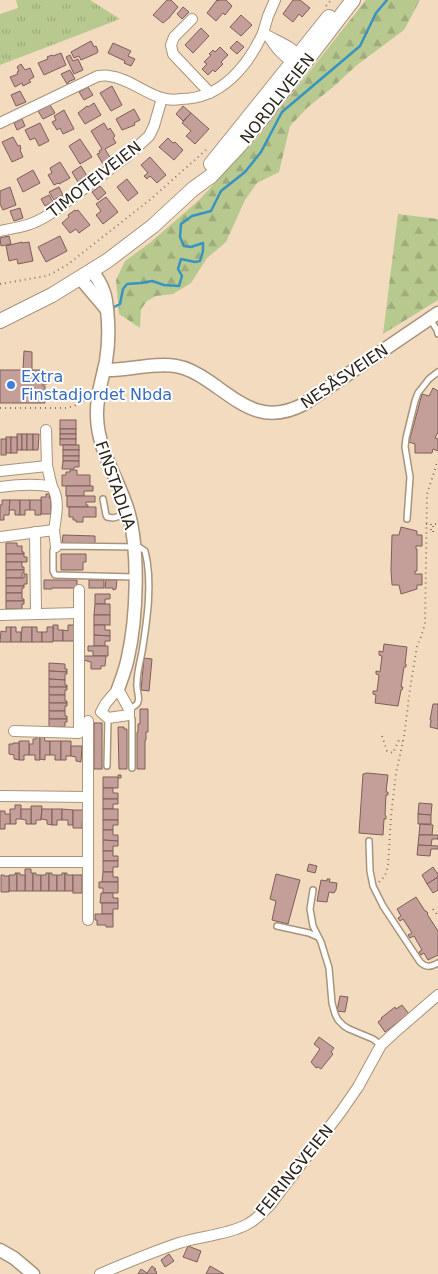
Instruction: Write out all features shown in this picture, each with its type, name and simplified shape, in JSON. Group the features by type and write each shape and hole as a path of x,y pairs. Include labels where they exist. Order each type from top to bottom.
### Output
{"main road":[{"name":"NORDLIVEIEN","path":"0,321 36,304 126,247 153,226 193,189 211,176 240,145 298,60 343,0"},
{"name":"NORDLIVEIEN","path":"298,60 353,0"}],"street":[{"path":"0,123 98,76 121,79 162,98 173,100 191,99 210,93 228,82 242,68 260,40 266,35 268,16 275,0"},
{"path":"192,19 174,37 171,46 174,54 210,93"},
{"path":"266,35 280,41 298,60"},
{"name":"TIMOTEIVEIEN","path":"0,231 37,222 124,158 148,136 154,126 162,98"},
{"name":"FINSTADLIA","path":"86,274 107,310 109,337 98,398 98,434 129,514 133,534 136,577 128,656 118,689 106,703 104,715"},
{"name":"NESÅSVEIEN","path":"104,370 123,370 163,365 176,366 195,373 253,409 266,412 285,412 304,404 434,316"},
{"path":"46,430 47,466 54,490 57,511 54,530 56,547"},
{"path":"0,471 47,466"},
{"path":"0,487 21,485 52,487"},
{"path":"0,537 54,530"},
{"path":"35,532 36,614"},
{"path":"79,590 88,798 88,920"},
{"path":"0,615 79,613"},
{"path":"14,731 79,733 84,724 104,715 129,712 118,689"},
{"path":"0,796 88,798"},
{"path":"0,862 88,862"},
{"name":"FEIRINGVEIEN","path":"100,1274 144,1255 181,1242 230,1231 247,1225 258,1218 340,1113 358,1087 381,1045 438,995"},
{"path":"0,1250 33,1274"}],"lane":[{"path":"434,316 438,334"},
{"path":"407,519 410,477 405,447 406,438 418,393 429,379 438,372"},
{"path":"103,500 107,517 112,518 129,514"},
{"path":"132,768 132,719 129,712 139,701 136,684 145,631 148,576 148,562 145,551 139,547 61,546 53,550 53,571 55,575 136,577"},
{"path":"104,715 108,766"},
{"path":"368,841 373,886 383,906 420,962 427,966 438,963"},
{"path":"313,890 310,909 313,926 328,968 335,1014 338,1020 349,1029 373,1039 381,1045"},
{"path":"278,926 318,936"}],"path":[{"path":"0,284 46,276 67,265 151,199 199,158 212,144"},
{"path":"0,408 66,408 98,398"},
{"path":"373,886 384,876 388,866 396,773 403,740 417,646 425,624 427,494 438,460"},
{"path":"426,524 431,524 431,532 433,532 433,524 438,524"},
{"path":"382,736 387,751 393,753 399,740 403,740"},
{"path":"433,909 438,916"}],"green space":[{"path":"16,0 90,0 120,19 0,65 0,14 18,8"},
{"path":"366,0 420,0 404,30 357,65 308,107 290,126 279,172 257,183 245,200 226,242 207,258 191,283 173,294 156,296 147,301 141,309 140,328 119,314 116,280 125,261 151,242 199,200 257,138"},
{"path":"398,214 438,219 438,300 383,334"}],"building":[{"path":"167,0 171,0 178,7 163,23 153,15"},
{"path":"217,0 226,0 232,6 225,15 223,13 216,21 207,13"},
{"path":"293,0 300,0 310,8 302,17 299,14 293,22 283,14"},
{"path":"183,7 189,12 182,19 177,14"},
{"path":"241,15 252,25 241,36 230,27"},
{"path":"201,28 209,36 193,53 185,45"},
{"path":"91,41 94,47 96,46 97,53 81,60 79,56 74,58 71,52"},
{"path":"237,41 244,47 237,54 230,48"},
{"path":"113,43 131,51 128,56 135,59 131,66 108,53"},
{"path":"220,47 228,55 215,72 213,70 208,75 202,69 207,64 204,62 213,50 215,52"},
{"path":"61,53 66,65 44,75 38,63 48,59 47,57"},
{"path":"70,55 73,61 78,59 83,70 74,74 66,57"},
{"path":"21,64 25,70 30,68 34,77 29,80 31,82 23,86 22,83 15,87 10,77 18,74 17,67"},
{"path":"70,70 75,79 67,84 61,74"},
{"path":"112,86 122,105 111,111 100,93"},
{"path":"88,87 93,95 84,100 79,92"},
{"path":"20,91 26,102 16,106 11,95"},
{"path":"94,103 101,115 85,124 78,113"},
{"path":"50,105 55,113 43,119 38,111"},
{"path":"183,106 191,113 183,121 176,114"},
{"path":"134,109 140,120 134,123 135,125 122,130 116,119"},
{"path":"64,110 74,129 63,134 60,128 57,130 52,122 56,120 54,116"},
{"path":"191,113 209,129 195,144 186,136 191,131 182,123"},
{"path":"22,119 25,126 17,130 14,123"},
{"path":"40,123 49,141 39,146 35,138 30,140 25,130"},
{"path":"104,123 115,136 113,138 116,143 105,149 111,159 103,164 97,154 102,149 91,131"},
{"path":"13,137 18,146 20,145 23,157 12,162 2,142"},
{"path":"168,138 183,150 174,160 159,147"},
{"path":"80,139 92,157 80,164 69,146"},
{"path":"150,157 166,175 157,183 150,176 147,179 144,176 148,173 141,165"},
{"path":"60,162 70,178 54,185 48,175 52,173 50,168"},
{"path":"81,166 87,176 78,182 72,172"},
{"path":"33,170 40,183 23,192 17,179"},
{"path":"127,179 138,193 128,201 117,187"},
{"path":"100,186 106,193 98,200 92,192"},
{"path":"10,187 16,205 3,210 0,204 0,191"},
{"path":"59,187 63,195 54,200 49,192"},
{"path":"49,195 53,202 45,206 41,199"},
{"path":"106,197 118,212 103,224 96,215 101,211 96,204"},
{"path":"20,208 23,218 14,221 10,211"},
{"path":"75,210 78,210 90,225 79,233 76,229 70,233 62,223"},
{"path":"9,236 11,244 1,246 0,238"},
{"path":"60,236 67,251 46,262 38,247"},
{"path":"29,242 33,261 18,264 17,259 9,261 6,246"},
{"path":"24,351 32,352 32,370 43,370 43,374 47,374 47,384 43,384 45,386 45,403 0,403 0,370 23,370"},
{"path":"433,388 438,391 438,432 435,438 438,439 438,451 433,449 432,453 415,453 415,444 409,442 422,394 429,396"},
{"path":"60,420 76,420 76,429 60,429"},
{"path":"60,429 76,429 76,434 60,434"},
{"path":"17,434 22,434 22,450 17,450"},
{"path":"22,434 27,434 27,450 22,450"},
{"path":"27,434 33,434 33,450 27,450"},
{"path":"33,434 39,434 38,450 33,450"},
{"path":"60,434 76,434 76,439 60,439"},
{"path":"6,437 11,437 11,453 6,453"},
{"path":"11,437 17,437 17,453 11,453"},
{"path":"1,439 6,439 6,455 1,455"},
{"path":"60,439 76,439 76,445 60,445"},
{"path":"63,445 79,445 79,450 63,450"},
{"path":"63,450 79,450 79,456 63,456"},
{"path":"63,456 79,456 79,461 63,461"},
{"path":"63,461 79,461 79,467 62,469"},
{"path":"70,470 77,470 77,475 90,475 90,486 62,486 62,475 66,475 66,472 70,472"},
{"path":"66,486 93,486 93,491 84,491 84,496 66,496"},
{"path":"46,494 50,494 49,498 51,498 51,514 41,514 41,497 46,497"},
{"path":"67,496 95,496 95,502 86,502 88,507 67,507"},
{"path":"2,500 10,500 9,515 4,515 4,520 0,520 0,505 2,505"},
{"path":"10,500 20,500 20,515 15,515 15,510 9,510"},
{"path":"20,500 30,500 30,510 25,510 25,515 20,515"},
{"path":"30,500 41,500 41,515 35,515 35,510 30,510"},
{"path":"69,507 96,507 96,517 83,517 83,522 76,522 76,520 73,520 73,517 69,517"},
{"path":"401,527 417,531 417,535 422,535 422,546 416,546 417,571 415,571 415,574 422,574 422,585 417,585 417,589 401,594 399,585 392,585 391,570 392,535 399,535"},
{"path":"63,535 95,536 95,544 62,544"},
{"path":"6,543 17,543 17,546 22,546 24,554 6,554"},
{"path":"6,554 24,554 24,557 27,557 27,562 6,562"},
{"path":"61,554 86,554 83,570 61,570"},
{"path":"6,562 22,562 24,570 6,570"},
{"path":"6,570 24,570 24,573 22,573 22,578 6,578"},
{"path":"24,574 27,574 27,584 24,584 24,586 6,586 6,578 24,578"},
{"path":"44,580 77,580 77,588 44,589"},
{"path":"89,580 104,580 104,588 89,588"},
{"path":"106,580 117,580 116,589 105,588"},
{"path":"6,586 24,586 24,588 22,588 22,593 6,593"},
{"path":"6,593 22,593 24,601 6,601"},
{"path":"95,594 110,594 110,599 105,599 105,604 95,604"},
{"path":"6,601 24,601 24,604 22,604 22,609 6,609"},
{"path":"95,604 110,604 110,615 94,615"},
{"path":"94,615 110,615 110,625 94,625"},
{"path":"53,625 58,625 58,630 63,630 63,641 53,641"},
{"path":"68,625 74,625 74,641 63,641 63,630 68,631"},
{"path":"94,625 105,625 105,630 110,630 110,636 94,635"},
{"path":"6,627 11,627 11,642 0,642 1,631 6,632"},
{"path":"11,627 16,627 16,632 21,632 21,642 11,642"},
{"path":"22,627 32,627 32,642 21,642"},
{"path":"32,627 37,627 37,632 42,632 42,642 32,642"},
{"path":"47,627 53,627 53,642 42,642 42,632 47,632"},
{"path":"94,635 110,636 110,641 105,641 105,646 94,646"},
{"path":"384,644 407,647 406,667 404,667 401,687 403,687 398,706 375,703 376,695 373,694 373,691 377,691 379,675 376,674 376,671 380,672 382,656 379,655 379,651 383,652"},
{"path":"88,646 108,646 108,656 93,656 93,651 88,651"},
{"path":"83,656 106,656 105,666 101,666 101,669 91,669 91,662 83,660"},
{"path":"144,658 152,659 149,691 141,690"},
{"path":"49,663 65,664 67,672 49,671"},
{"path":"49,671 67,672 65,680 49,679"},
{"path":"49,679 65,680 67,687 49,687"},
{"path":"49,687 67,687 67,690 65,690 65,695 49,695"},
{"path":"49,695 65,695 67,703 49,703"},
{"path":"49,703 67,703 67,706 65,706 65,711 49,711"},
{"path":"433,704 438,704 438,729 430,727"},
{"path":"140,709 148,709 145,769 137,769 137,732 138,724 140,724"},
{"path":"49,711 65,711 67,719 49,719"},
{"path":"49,719 67,719 67,722 65,722 65,727 49,727"},
{"path":"94,723 102,723 102,769 94,769"},
{"path":"118,727 127,729 127,769 119,769"},
{"path":"36,735 40,735 40,760 35,760 35,755 29,755 29,744 33,744 33,739 36,739"},
{"path":"40,735 44,735 45,741 50,741 50,755 45,755 45,760 40,759"},
{"path":"19,741 29,741 29,755 24,755 24,760 19,760"},
{"path":"50,741 61,741 61,760 55,760 55,755 50,755"},
{"path":"61,741 71,741 71,756 66,756 66,760 61,760"},
{"path":"19,743 19,760 14,759 14,755 9,754 9,744"},
{"path":"71,746 82,746 81,762 76,761 76,757 71,756"},
{"path":"363,774 388,775 386,819 384,819 383,835 359,833"},
{"path":"118,775 121,775 121,778 118,778 118,788 103,788 103,777 118,777"},
{"path":"103,788 113,788 113,793 118,793 118,799 103,799"},
{"path":"103,799 118,799 118,804 113,804 113,809 103,809"},
{"path":"419,803 432,804 431,815 418,814"},
{"path":"15,805 21,805 21,819 16,819 16,824 10,824 10,809 15,809"},
{"path":"31,806 42,806 41,820 36,820 36,824 31,824"},
{"path":"21,809 31,809 31,824 26,824 26,820 21,819"},
{"path":"42,809 52,809 52,825 47,824 47,820 41,819"},
{"path":"52,809 62,809 62,820 57,820 57,825 52,825"},
{"path":"62,809 73,810 73,825 68,825 68,820 62,820"},
{"path":"103,809 118,809 118,820 103,820"},
{"path":"73,810 83,810 82,828 73,828"},
{"path":"0,811 10,814 10,824 5,824 5,829 0,829"},
{"path":"418,814 431,815 431,824 418,824"},
{"path":"103,820 118,820 118,825 113,825 113,830 103,830"},
{"path":"420,824 433,825 432,835 419,835"},
{"path":"103,830 113,830 113,835 118,835 118,841 103,840"},
{"path":"419,835 438,835 438,839 432,839 431,846 418,845"},
{"path":"103,840 118,841 118,846 113,846 113,851 103,851"},
{"path":"418,845 438,846 438,849 431,849 430,856 417,855"},
{"path":"103,851 113,851 113,856 118,856 118,861 103,861"},
{"path":"103,861 118,861 118,867 113,867 113,872 103,872"},
{"path":"309,864 317,866 315,873 307,871"},
{"path":"433,867 438,873 438,877 427,884 422,875"},
{"path":"25,869 31,869 31,873 33,873 33,891 25,891"},
{"path":"103,872 113,872 113,877 118,877 118,882 102,882"},
{"path":"17,873 17,891 9,891 9,875 15,875"},
{"path":"17,873 25,875 25,891 17,891"},
{"path":"33,873 41,875 41,891 33,891"},
{"path":"46,873 49,873 49,891 41,891 41,875 46,875"},
{"path":"49,873 57,875 57,891 49,891"},
{"path":"62,873 65,873 65,891 57,891 57,875 62,875"},
{"path":"65,873 73,875 73,891 65,891"},
{"path":"276,874 300,880 288,924 272,920 276,901 270,899"},
{"path":"1,875 9,876 9,892 1,892"},
{"path":"73,875 82,875 82,893 73,893"},
{"path":"438,877 438,890 433,893 427,884"},
{"path":"327,879 330,879 329,882 337,883 336,890 334,893 329,892 327,902 317,901 321,880 327,881"},
{"path":"99,882 118,882 118,893 103,893 103,888 99,888"},
{"path":"101,893 113,893 113,898 118,898 118,903 100,903"},
{"path":"416,897 438,931 438,955 428,960 424,953 421,955 419,952 422,950 414,936 410,938 408,935 412,933 403,919 400,921 398,918 401,916 397,909"},
{"path":"102,903 118,903 118,909 113,909 113,914 102,914"},
{"path":"95,914 113,914 113,927 97,925"},
{"path":"340,996 348,997 345,1012 337,1011"},
{"path":"402,1005 409,1014 385,1032 378,1022 395,1007 396,1009"},
{"path":"319,1037 334,1048 331,1052 333,1054 321,1069 316,1068 311,1062 320,1049 314,1044"},
{"path":"188,1246 201,1251 197,1262 183,1257"},
{"path":"169,1254 174,1261 165,1267 161,1260"},
{"path":"152,1266 156,1269 154,1270 157,1274 138,1274 141,1269 147,1273"},
{"path":"210,1266 224,1274 206,1274"}],"waterway":[{"path":"114,307 120,304 123,289 127,284 152,281 164,285 179,286 182,276 178,269 181,259 195,262 200,261 203,251 203,243 191,247 184,246 180,237 181,224 192,216 211,211 221,191 245,172 261,152 282,112 360,46 376,13 387,0"}],"place":[{"name":"Extra Finstadjordet Nbda","path":"11,385"}]}
